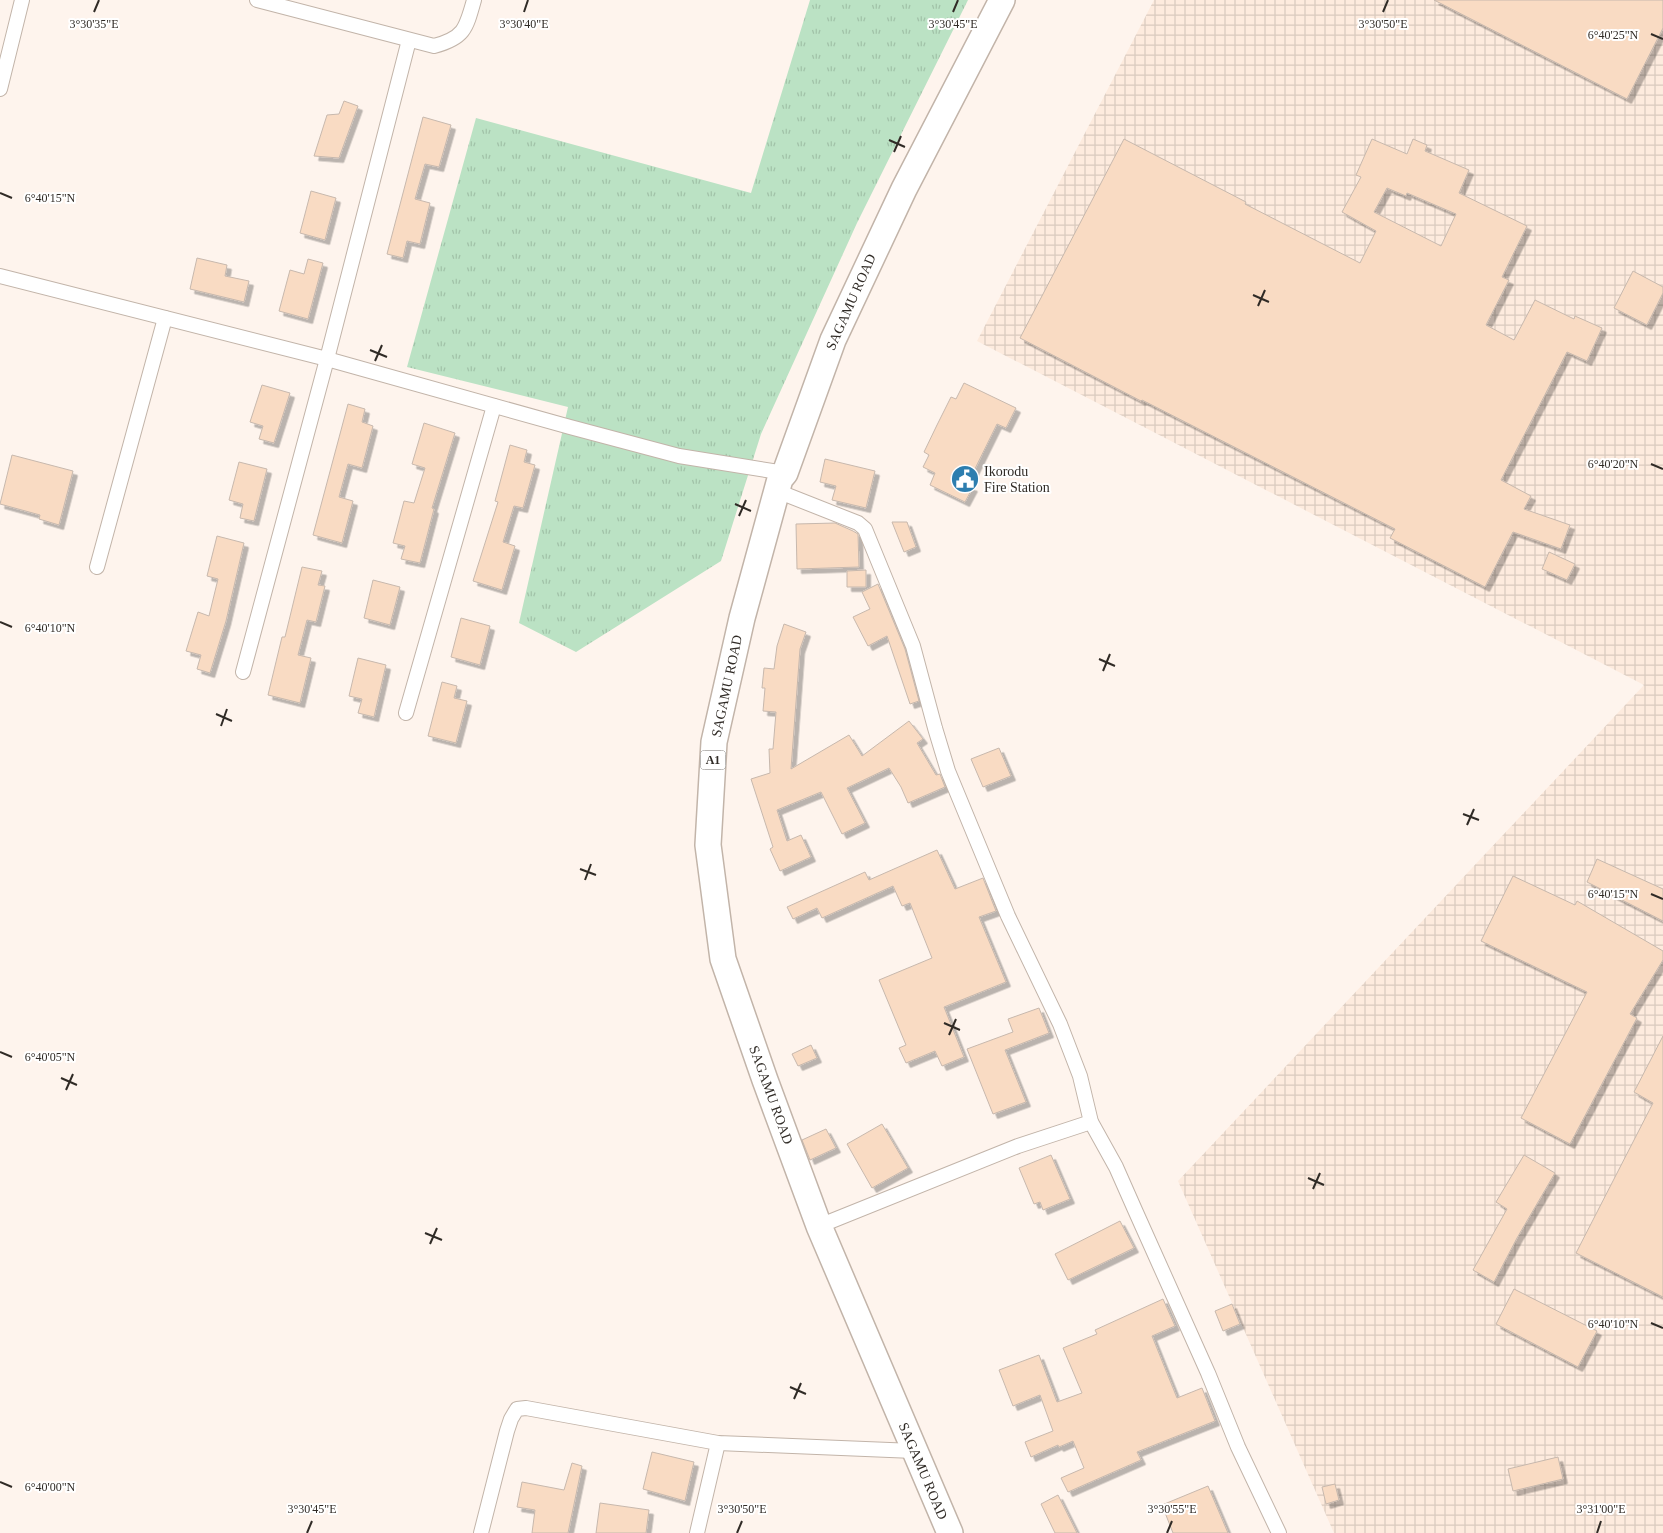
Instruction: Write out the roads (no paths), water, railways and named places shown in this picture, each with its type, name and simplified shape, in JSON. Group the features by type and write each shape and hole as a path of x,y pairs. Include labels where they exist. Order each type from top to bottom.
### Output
{"highway":[{"name":"SAGAMU ROAD","path":"950,1533 819,1226 765,1080 723,959 708,845 714,742 742,618 781,482 833,340 904,189 1002,0"}],"street":[{"path":"0,89 22,0"},
{"path":"257,0 434,46 460,35 468,22 474,0"},
{"path":"243,672 327,359 409,40"},
{"path":"0,276 327,359 494,406 781,482 858,523 865,530 913,646 948,771 1008,916 1060,1024 1080,1076 1091,1122 1116,1167 1208,1373 1238,1447 1280,1533"},
{"path":"97,567 165,318"},
{"path":"406,713 494,406"},
{"path":"819,1226 1018,1146 1091,1122"},
{"path":"481,1533 507,1431 517,1409 526,1408 718,1443 914,1451"},
{"path":"697,1533 718,1443"}],"place":[{"name":"Ikorodu Fire Station","path":"965,479"}]}
